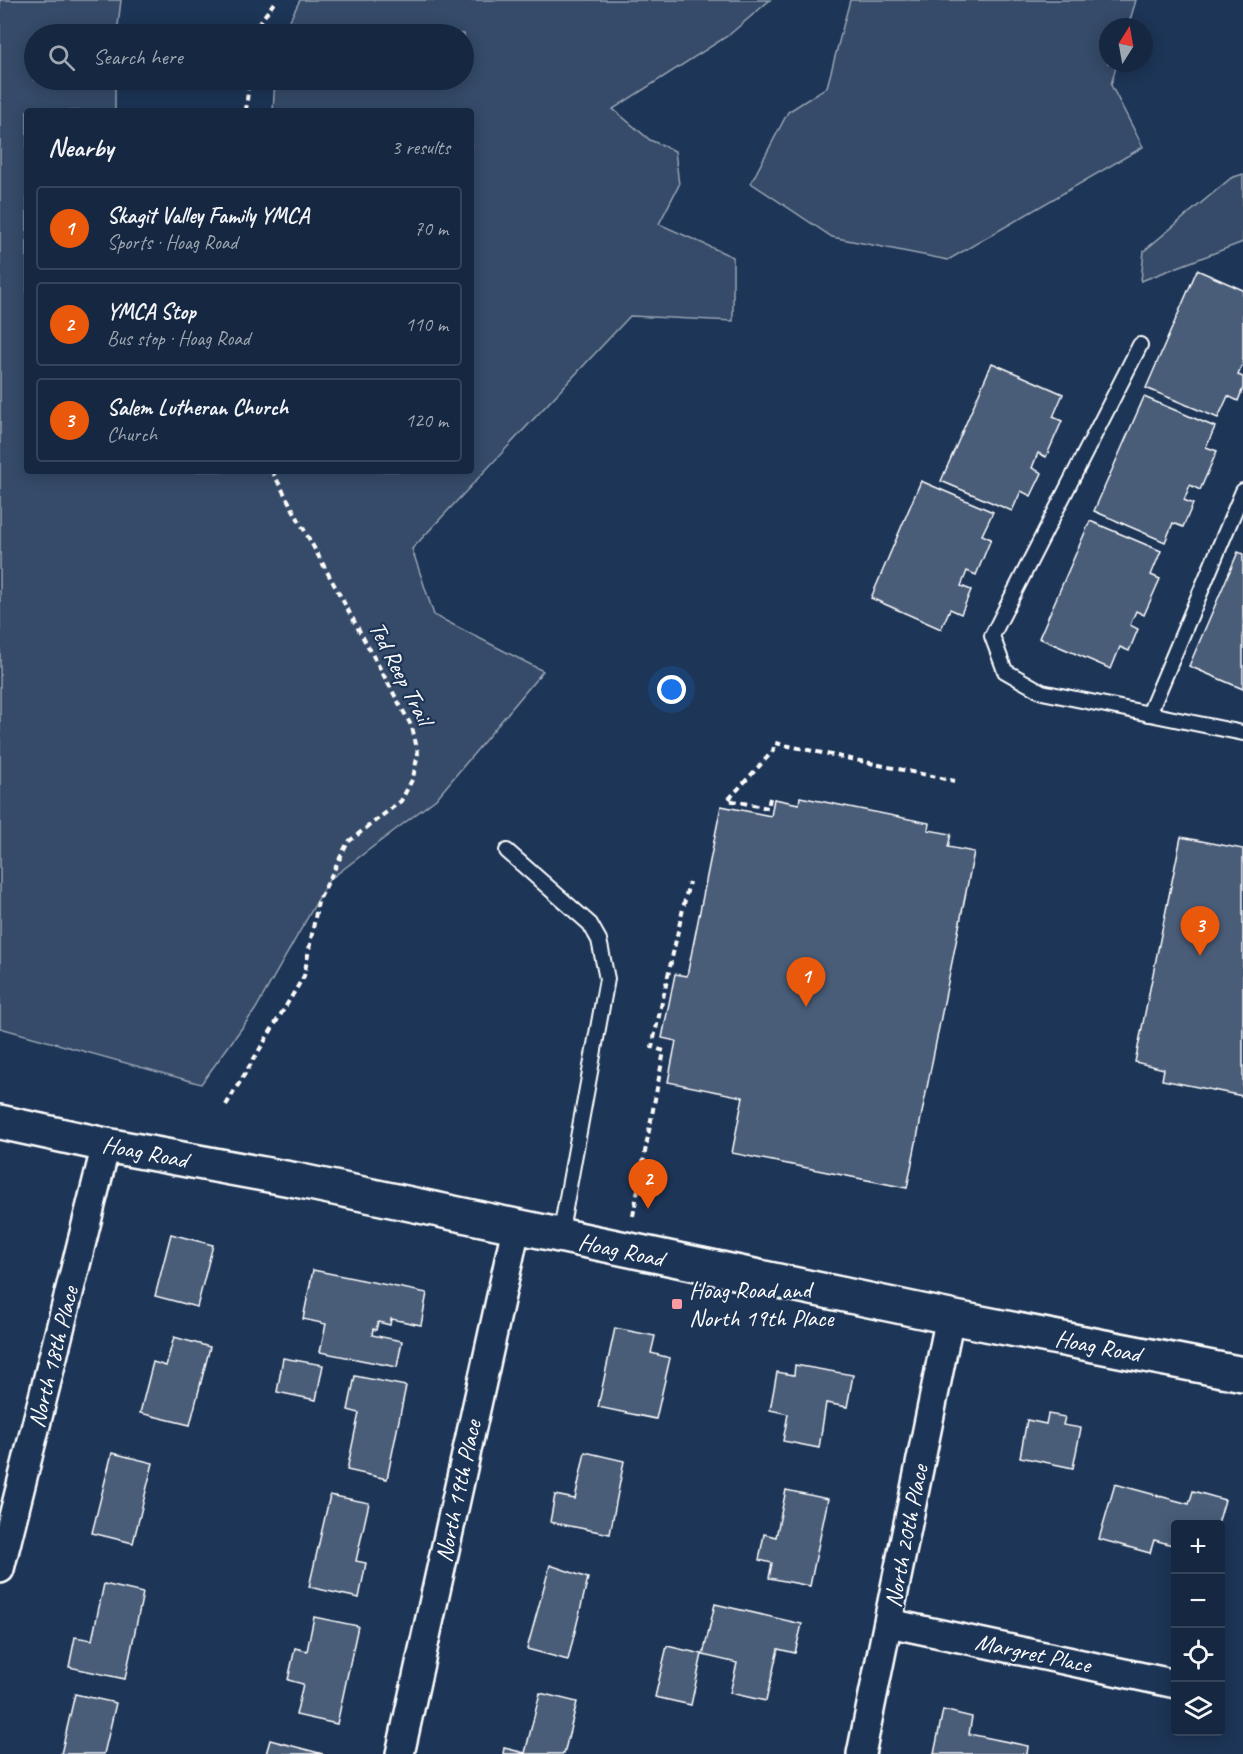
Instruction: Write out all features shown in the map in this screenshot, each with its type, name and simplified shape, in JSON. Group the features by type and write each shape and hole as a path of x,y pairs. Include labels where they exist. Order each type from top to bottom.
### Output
{"street":[{"name":"Hoag Road","path":"0,1122 106,1145 297,1180 560,1238 1243,1374"},
{"name":"North 18th Place","path":"0,1569 106,1145"},
{"name":"North 19th Place","path":"400,1754 516,1228"},
{"name":"North 20th Place","path":"861,1754 890,1623 950,1317"},
{"name":"Margret Place","path":"890,1623 1171,1683"}],"lane":[{"path":"1140,345 992,636 1005,671 1042,692 1243,733"},
{"path":"1149,714 1243,491"},
{"path":"507,851 590,924 599,940 607,979 560,1238"}],"path":[{"path":"259,24 276,0"},
{"path":"246,108 248,90"},
{"name":"Ted Reep Trail","path":"226,1105 304,976 318,902 348,842 401,801 413,778 418,753 412,727 274,474"},
{"path":"770,798 768,808 728,800 773,751 775,743 954,781"},
{"path":"633,1216 664,1051 652,1047 689,882"}],"shaded area":[{"path":"0,0 121,0 118,24 24,24 24,90 115,90 115,108 24,108 24,474 474,474 474,108 273,108 274,90 474,90 474,24 288,24 300,0 770,0 729,35 613,109 650,140 675,151 679,185 659,224 733,257 733,321 630,316 412,549 434,615 543,671 436,799 329,880 255,1010 201,1084 0,1028"},
{"path":"850,0 1136,0 1131,18 1099,18 1099,72 1115,72 1111,85 1143,147 948,260 832,237 751,183 788,112 827,87"},
{"path":"1243,174 1243,242 1141,281 1144,251 1231,178"}],"building":[{"path":"1197,270 1243,290 1243,363 1238,375 1243,377 1243,388 1238,401 1228,396 1218,418 1146,388"},
{"path":"992,363 1063,394 1053,417 1062,421 1046,457 1038,453 1032,468 1042,473 1031,496 1021,491 1012,511 941,481"},
{"path":"1144,397 1215,427 1206,447 1217,451 1200,490 1190,485 1184,500 1193,504 1183,527 1173,523 1165,542 1094,511"},
{"path":"921,481 993,512 982,535 991,539 976,575 967,571 961,586 971,590 961,614 950,609 941,629 871,598"},
{"path":"1090,521 1161,551 1151,575 1160,579 1144,615 1136,611 1130,625 1138,629 1129,651 1120,647 1111,669 1039,638"},
{"path":"1238,552 1243,554 1243,689 1189,666"},
{"path":"800,797 929,823 928,830 951,834 948,847 974,852 907,1188 732,1153 743,1097 668,1082 676,1041 662,1038 675,974 687,976 721,806 771,816 774,799 799,804"},
{"path":"1181,837 1243,849 1243,1096 1162,1080 1164,1069 1135,1062"},
{"path":"171,1234 213,1245 197,1307 155,1296"},
{"path":"313,1270 427,1293 421,1325 391,1319 390,1325 378,1322 376,1330 373,1329 372,1335 402,1341 397,1367 320,1352 326,1324 303,1319"},
{"path":"615,1328 655,1336 651,1353 670,1358 656,1419 598,1407"},
{"path":"174,1337 210,1347 190,1425 140,1413 153,1362 166,1366"},
{"path":"283,1358 323,1365 316,1400 277,1392"},
{"path":"795,1365 853,1375 847,1407 826,1403 819,1448 783,1441 788,1414 770,1410 777,1372 794,1375"},
{"path":"355,1376 406,1386 387,1479 347,1470 359,1413 348,1410"},
{"path":"1048,1414 1065,1417 1063,1425 1081,1428 1073,1468 1020,1457 1027,1420 1046,1424"},
{"path":"585,1452 624,1461 610,1534 550,1522 555,1495 575,1499"},
{"path":"112,1453 153,1463 133,1543 92,1533"},
{"path":"1115,1484 1189,1504 1193,1491 1225,1500 1219,1520 1171,1520 1171,1545 1154,1540 1150,1553 1099,1539"},
{"path":"786,1490 828,1499 810,1586 769,1578 772,1563 759,1560 764,1534 776,1537"},
{"path":"330,1495 369,1503 356,1561 366,1563 359,1598 309,1587"},
{"path":"550,1565 588,1578 568,1660 527,1649"},
{"path":"104,1584 143,1593 125,1679 69,1667 75,1637 92,1640"},
{"path":"715,1604 802,1624 795,1653 778,1649 766,1701 730,1693 737,1663 703,1655"},
{"path":"314,1617 358,1626 337,1724 296,1715 303,1684 288,1680 295,1648 307,1651"},
{"path":"667,1646 702,1654 691,1705 655,1697"},
{"path":"540,1693 577,1702 564,1754 503,1754 504,1748 525,1753"},
{"path":"75,1694 116,1703 104,1754 61,1754"},
{"path":"943,1710 972,1717 969,1734 1028,1746 1027,1754 934,1754"},
{"path":"270,1740 323,1754 266,1754"}],"place":[{"name":"Salem Lutheran Church","path":"1200,956"},
{"name":"Skagit Valley Family YMCA","path":"806,1007"},
{"name":"YMCA Stop","path":"648,1209"},
{"name":"Hoag Road and North 19th Place","path":"677,1304"}]}
